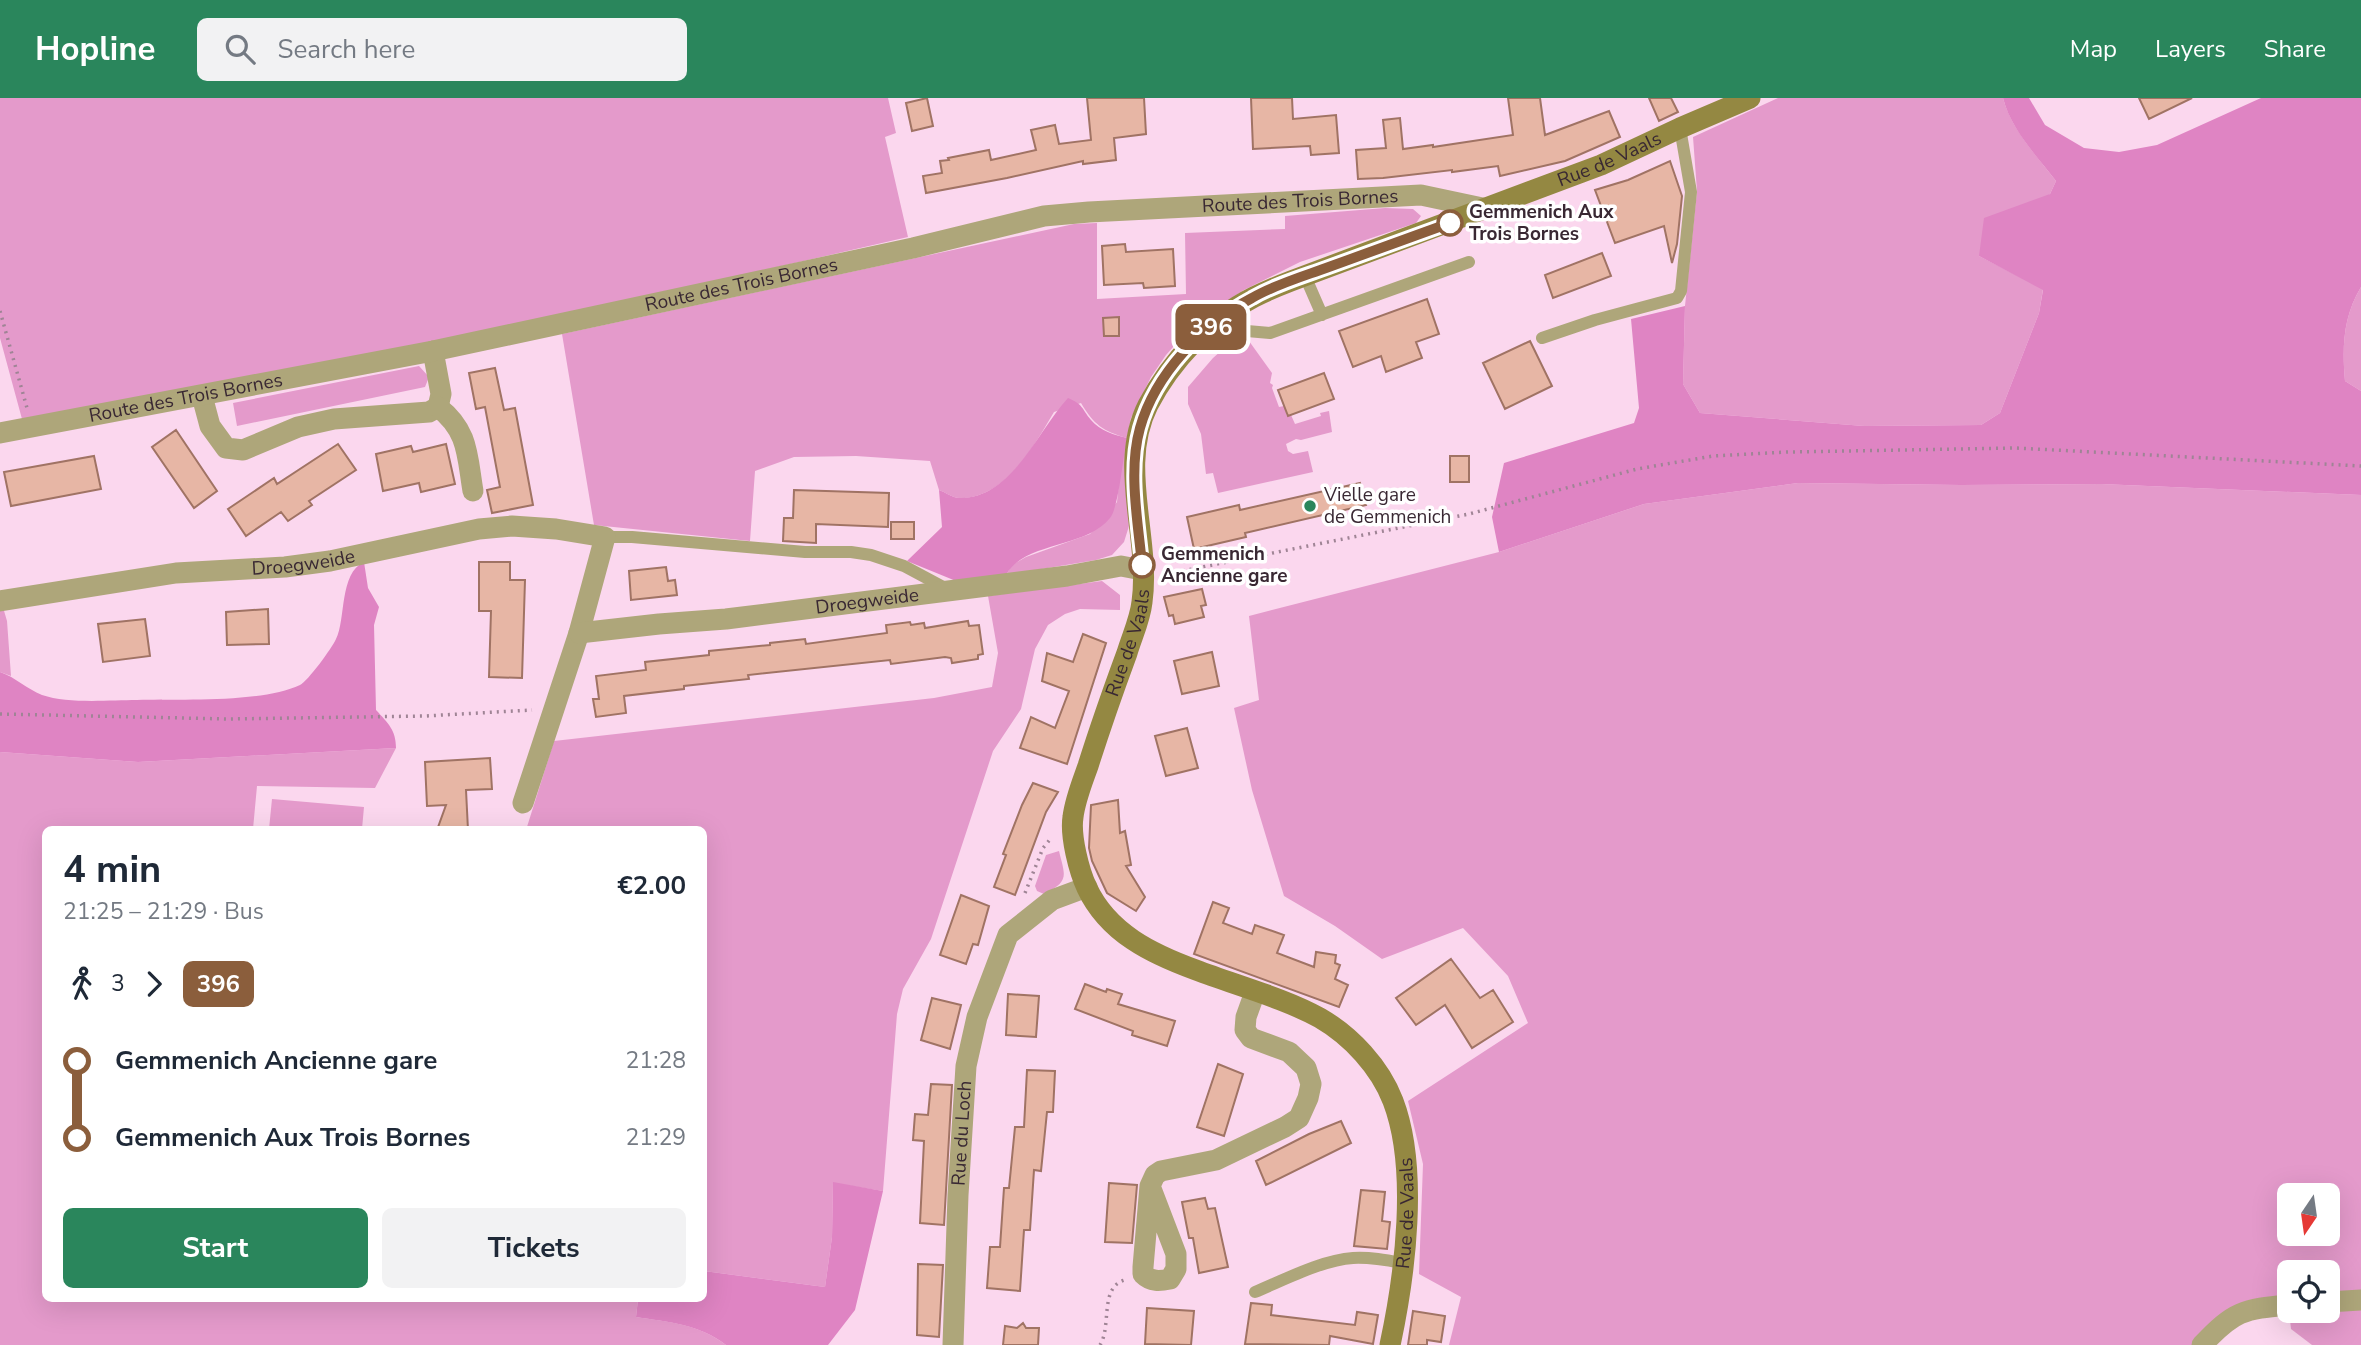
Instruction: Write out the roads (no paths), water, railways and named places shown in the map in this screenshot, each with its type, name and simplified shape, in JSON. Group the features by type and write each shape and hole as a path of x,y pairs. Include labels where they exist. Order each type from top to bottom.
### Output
{"main road":[{"name":"Rue de Vaals","path":"1390,1345 1402,1263 1407,1164 1394,1102 1381,1075 1348,1038 1320,1018 1171,961 1137,944 1116,928 1099,908 1087,887 1073,839 1072,820 1143,601 1136,481 1136,450 1140,429 1147,408 1178,359 1205,332 1252,297 1601,165 1750,98"}],"street":[{"name":"Route des Trois Bornes","path":"0,433 433,351 913,248 1044,216 1421,195 1486,209"},
{"path":"202,396 210,426 226,448 243,450 298,427 334,419 429,412 438,407 441,394 433,351"},
{"path":"438,407 452,418 463,436 473,491"},
{"name":"Droegweide","path":"0,601 176,573 285,568 490,528 555,528 606,537"},
{"path":"523,803 579,634 606,537"},
{"name":"Droegweide","path":"579,634 659,624 726,620 1067,576 1121,566 1142,570"},
{"name":"Rue du Loch","path":"953,1345 958,1195 967,1066 978,1017 1008,935 1052,900 1087,887"},
{"path":"1150,1186 1176,1254 1175,1269 1170,1279 1161,1281 1148,1279 1143,1274 1150,1186 1155,1175 1161,1171 1216,1160 1298,1118 1308,1098 1311,1084 1306,1069 1289,1052 1251,1038 1245,1030 1246,1017 1255,992"},
{"path":"2340,1301 2361,1300"},
{"path":"2202,1345 2236,1313 2277,1306"}],"lane":[{"path":"1542,338 1676,298 1681,292 1692,192 1680,128"},
{"path":"1228,313 1247,331 1270,333 1469,262"},
{"path":"1305,276 1322,315"},
{"name":"Droegweide","path":"606,537 872,555 904,566 949,590"},
{"path":"1255,1292 1327,1264 1352,1258 1402,1263"}],"place":[{"name":"Gemmenich Aux Trois Bornes","path":"1450,223"},
{"name":"Vielle gare de Gemmenich","path":"1310,506"},
{"name":"Gemmenich Ancienne gare","path":"1142,565"}]}
